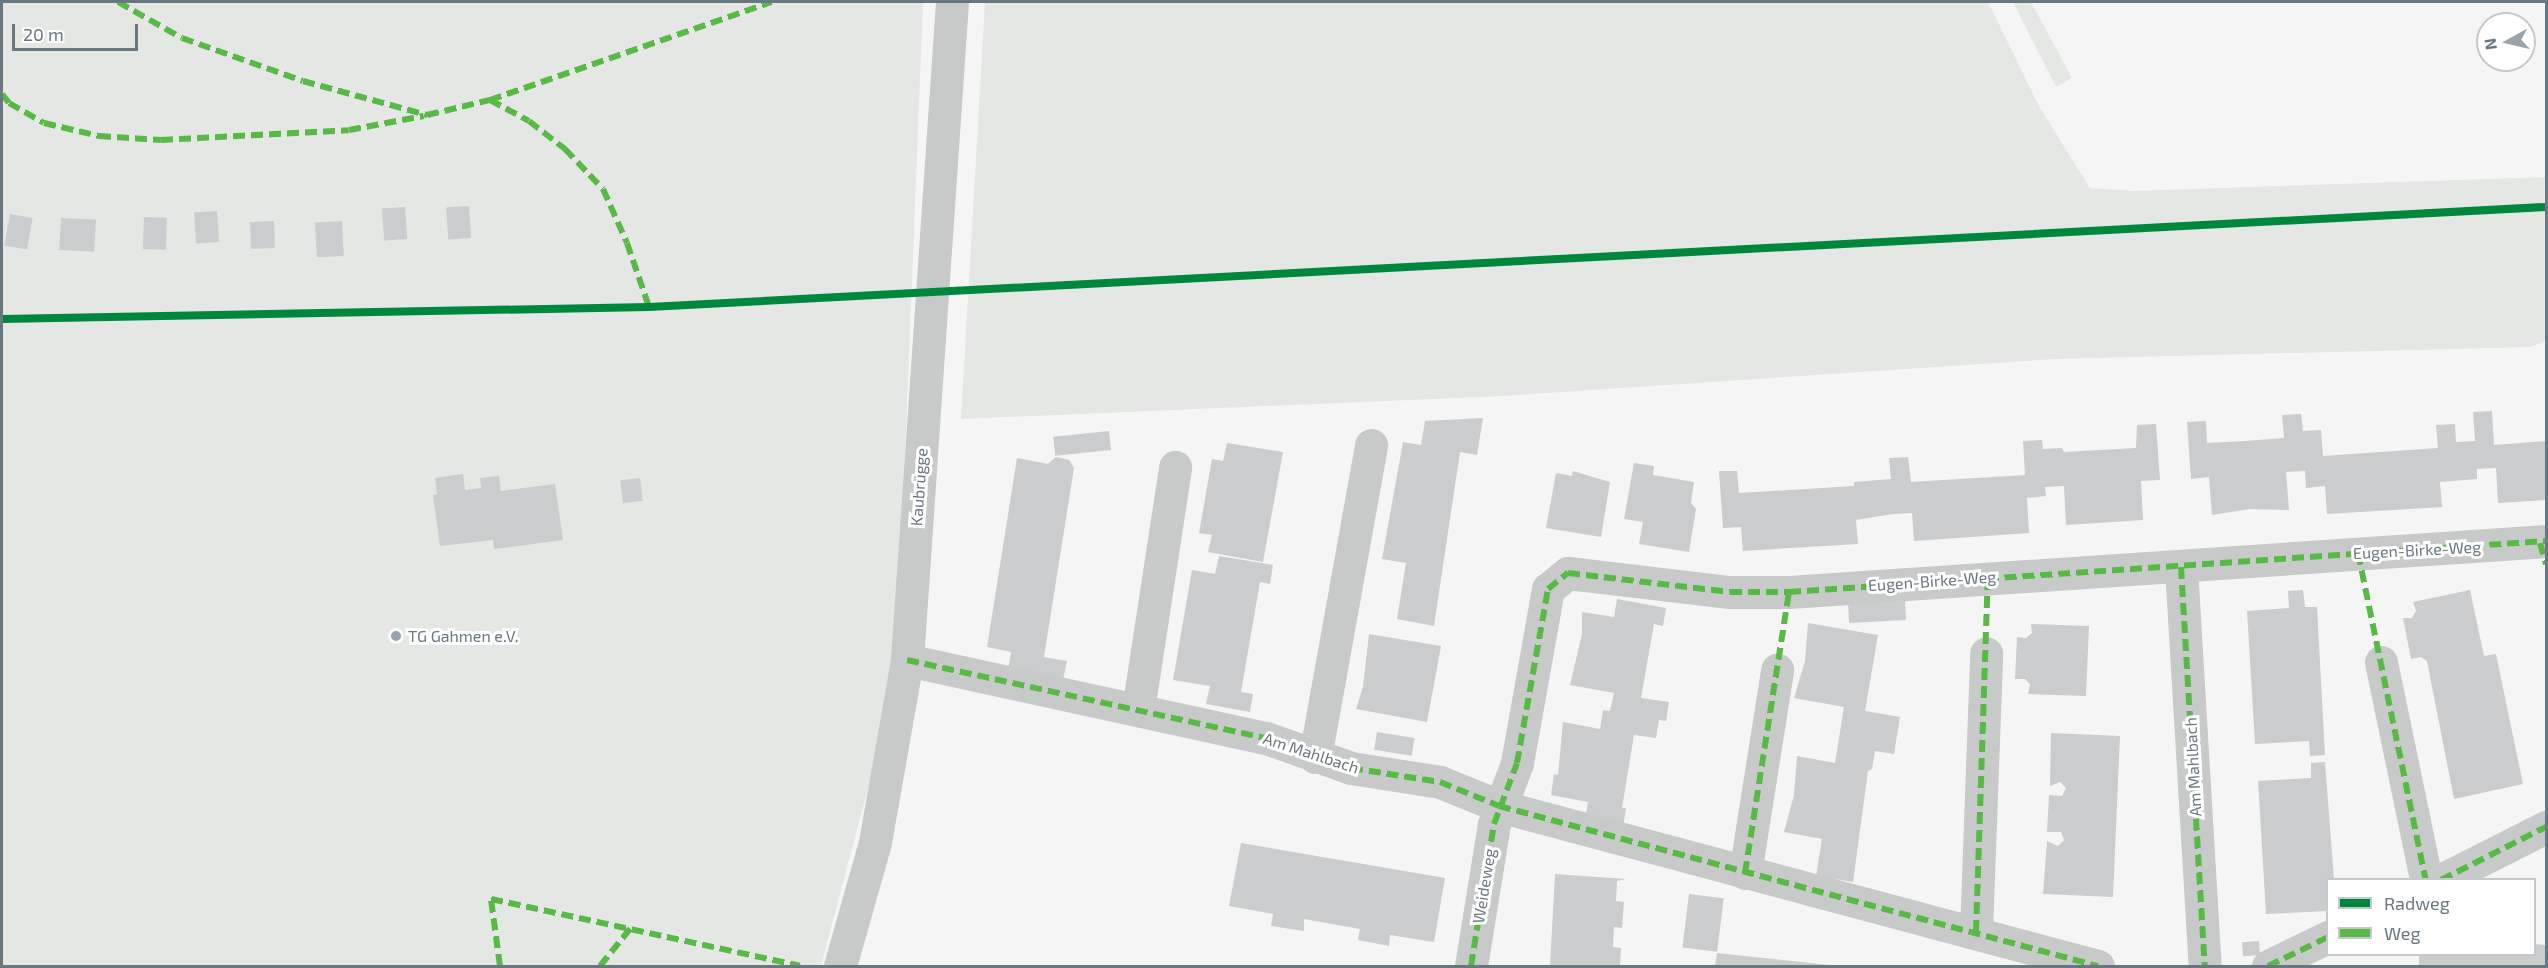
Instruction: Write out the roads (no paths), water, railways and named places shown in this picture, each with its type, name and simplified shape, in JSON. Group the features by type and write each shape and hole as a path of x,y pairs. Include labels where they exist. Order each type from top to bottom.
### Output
{"street":[{"name":"Kaubrügge","path":"840,966 875,842 907,660 952,2"},
{"path":"1315,757 1371,445"},
{"path":"1138,710 1175,467"},
{"name":"Eugen-Birke-Weg","path":"1499,806 1517,763 1548,588 1568,573 1730,592 1765,592 2547,542"},
{"name":"Am Mahlbach","path":"2181,567 2205,966"},
{"path":"1976,932 1986,653"},
{"name":"Am Mahlbach","path":"907,660 1266,738 1315,757 1352,768 1440,782 1499,806 2098,966"},
{"path":"2381,662 2426,878"},
{"path":"1745,873 1777,670"},
{"name":"Weideweg","path":"1471,966 1499,806"},
{"path":"2443,878 2547,827"},
{"path":"2268,966 2326,937"}],"place":[{"name":"TG Gahmen e.V.","path":"396,636"}]}
